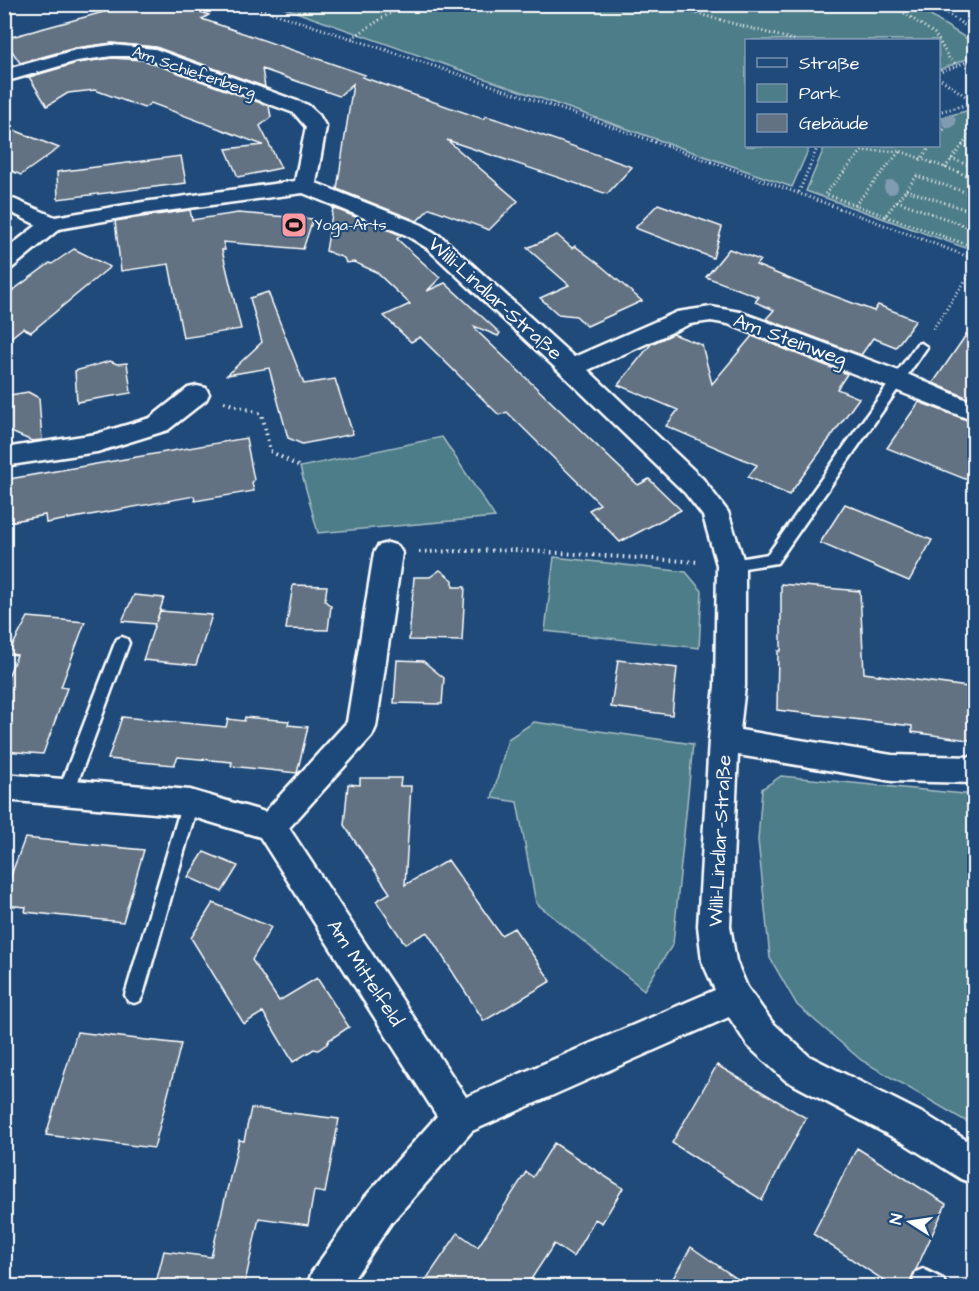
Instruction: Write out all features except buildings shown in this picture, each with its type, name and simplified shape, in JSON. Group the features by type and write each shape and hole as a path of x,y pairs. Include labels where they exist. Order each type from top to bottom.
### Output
{"street":[{"name":"Am Schiefenberg","path":"4,76 88,54 122,49 148,53 301,109 312,118 316,127 305,186"},
{"name":"Willi-Lindlar-Straße","path":"4,263 52,224 143,208 305,186 414,230 435,243 571,368 694,486 715,512 724,536 731,565 730,686 724,740 714,927 719,962 735,998 760,1034 797,1068 915,1129 975,1166"},
{"path":"4,201 52,224"},
{"name":"Am Steinweg","path":"571,368 685,317 711,314 732,317 975,412"},
{"path":"4,457 97,443 159,424 197,394"},
{"path":"4,787 190,803 270,827 361,727 388,553"},
{"path":"724,740 892,768 975,770"},
{"name":"Am Mittelfeld","path":"270,827 459,1118"},
{"path":"326,1287 378,1210 459,1118 735,998"}],"lane":[{"path":"731,565 772,559 921,347"},
{"path":"66,792 122,643"},
{"path":"134,995 190,803"}],"path":[{"path":"245,4 351,38 799,192 974,256"},
{"path":"351,38 404,4"},
{"path":"662,4 790,39"},
{"path":"891,4 934,34 937,39"},
{"path":"934,4 975,32"},
{"path":"940,44 950,60 958,65"},
{"path":"940,74 975,59"},
{"path":"940,76 975,103"},
{"path":"940,112 975,103"},
{"path":"940,135 948,124"},
{"path":"945,168 975,130"},
{"path":"968,137 975,139"},
{"path":"962,145 975,148"},
{"path":"799,192 818,147"},
{"path":"920,160 930,147"},
{"path":"855,205 900,148"},
{"path":"975,178 920,160 900,148 862,151 825,194 975,247"},
{"path":"951,159 975,167"},
{"path":"885,216 917,176 975,195"},
{"path":"906,190 975,212"},
{"path":"897,201 975,229"},
{"path":"921,347 975,268"},
{"path":"197,394 262,414 270,451 300,466"},
{"path":"388,553 513,550 731,565"}],"green space":[{"path":"276,5 913,5 974,43 974,56 940,70 940,39 745,39 745,147 810,147 792,187"},
{"path":"974,109 974,251 806,191 825,147 940,147 940,118"},
{"path":"442,437 495,517 318,533 300,467"},
{"path":"554,557 686,572 702,591 699,648 545,631"},
{"path":"534,722 693,744 673,944 644,990 536,903 517,802 492,798 508,739"},
{"path":"781,776 974,795 974,1126 861,1060 797,1005 770,958 758,840 762,789"}],"place":[{"name":"Yoga-Arts","path":"294,225"}]}
